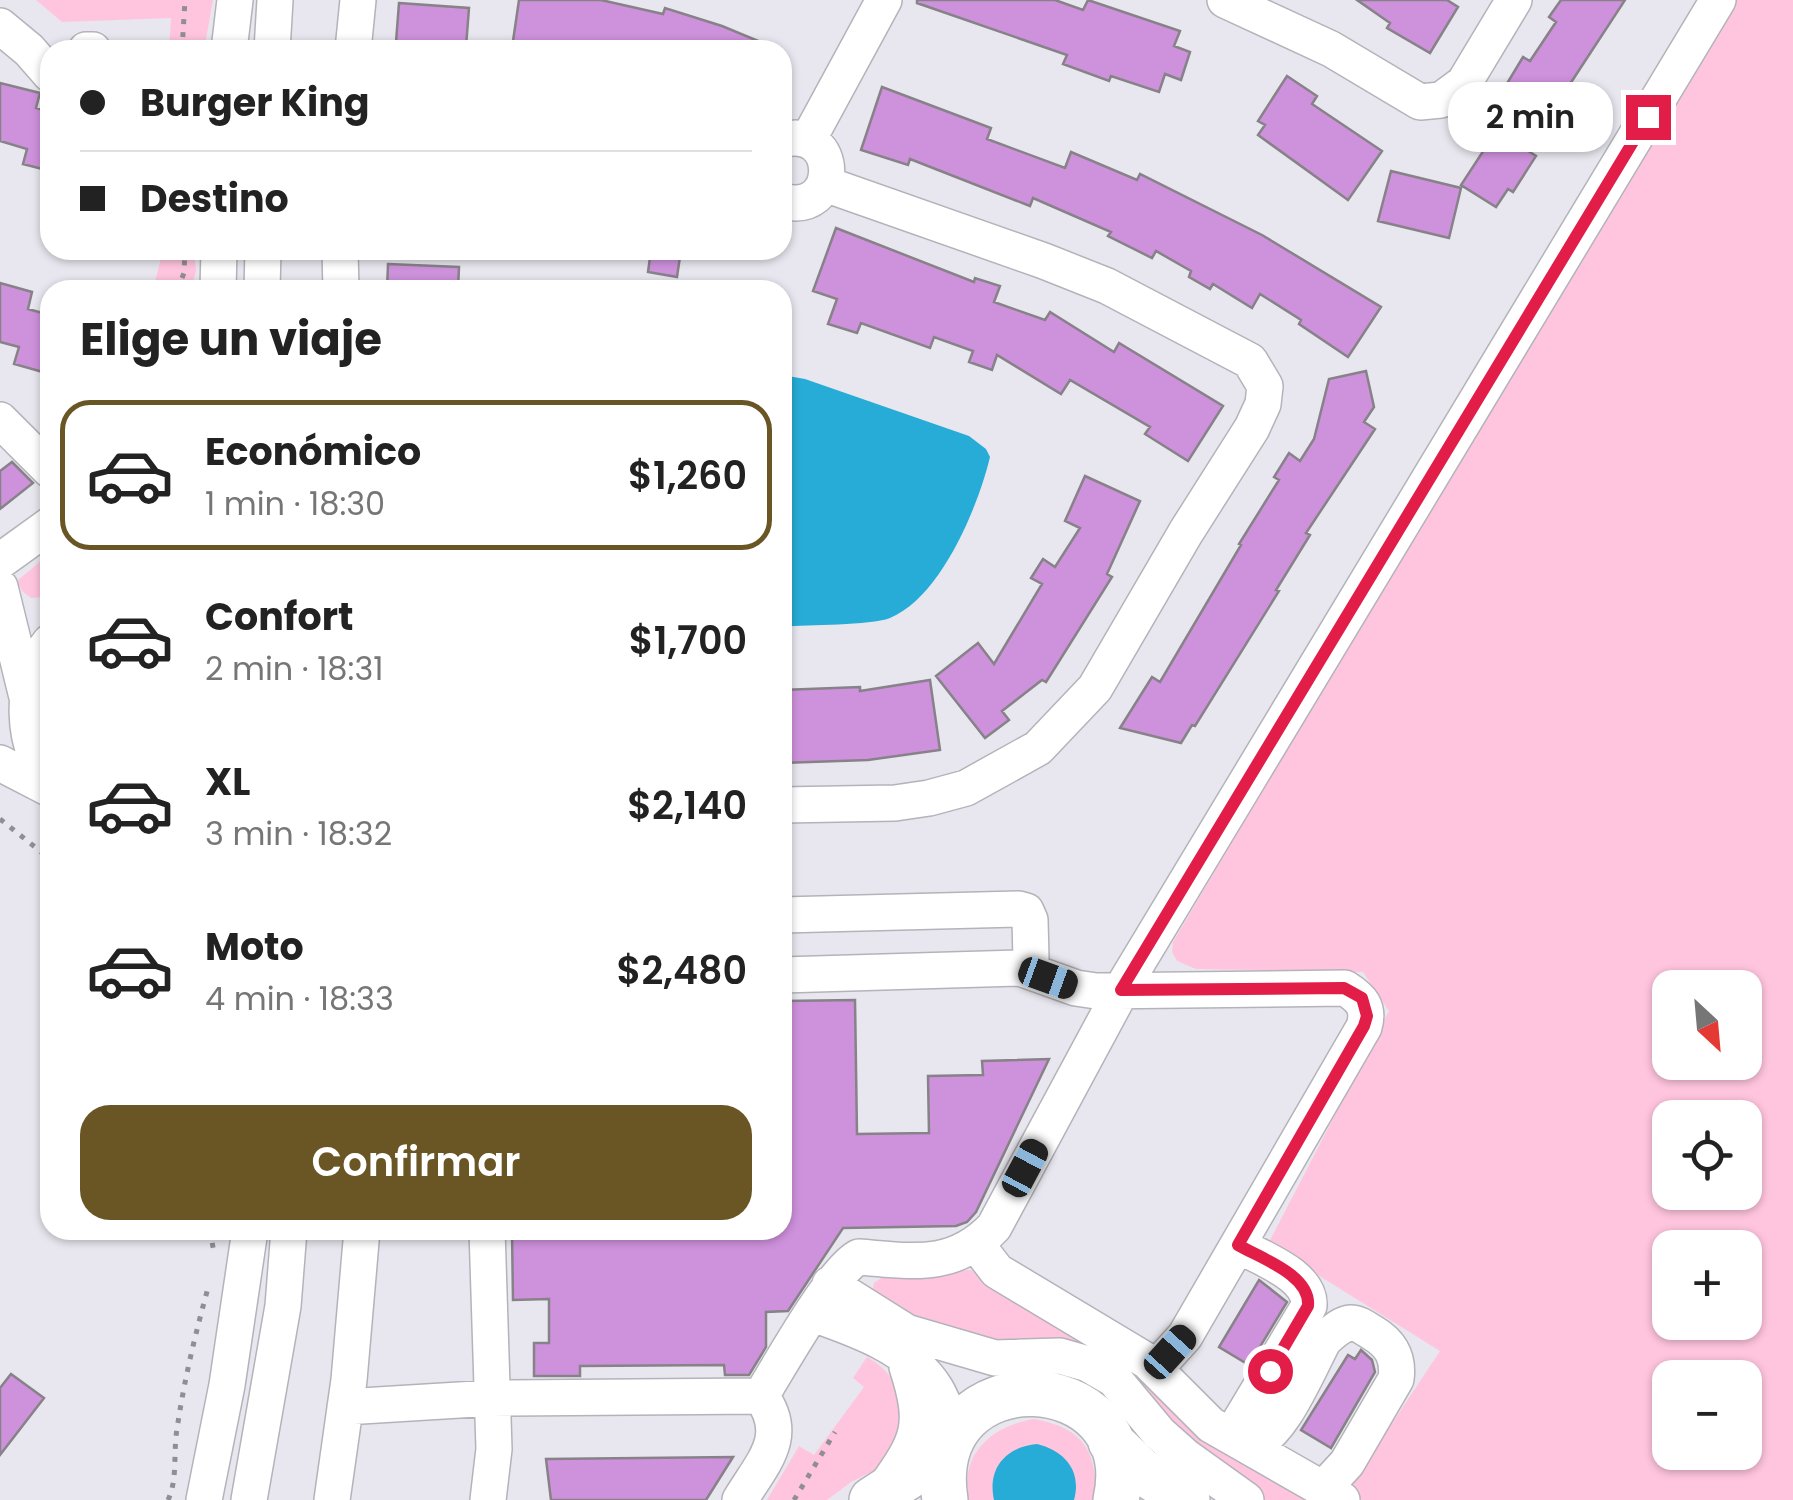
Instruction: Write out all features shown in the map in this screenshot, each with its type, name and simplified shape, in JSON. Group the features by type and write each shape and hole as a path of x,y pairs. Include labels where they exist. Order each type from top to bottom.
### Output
{"main road":[{"path":"875,1498 950,1443 974,1411 998,1398 1024,1391 1051,1393 1075,1403 1096,1420 1111,1442 1140,1470 1187,1500"},
{"path":"1111,1442 1118,1468 1116,1500"},
{"path":"945,1500 942,1482 950,1443"}],"street":[{"path":"230,40 234,0"},
{"path":"273,40 275,0"},
{"path":"353,40 358,0"},
{"path":"792,203 810,200 825,184 827,163 823,154 795,140 884,0"},
{"path":"1225,0 1300,33 1420,102 1441,100 1464,83 1514,0"},
{"path":"761,1396 822,1299 852,1260 943,1259 977,1245 994,1228 1124,985 1718,0"},
{"path":"0,26 40,57"},
{"path":"792,805 894,803 929,798 966,788 1038,748 1095,688 1252,428 1263,404 1265,386 1250,361 1107,286 1044,260 825,184"},
{"path":"0,420 40,460"},
{"path":"0,561 40,532"},
{"path":"0,587 7,640 28,698"},
{"path":"7,640 40,632"},
{"path":"40,660 33,672 27,724 40,765"},
{"path":"0,763 40,781"},
{"path":"792,915 1019,909 1026,911 1030,920 1032,959 1020,968"},
{"path":"792,975 1020,968 1076,988 1344,988 1362,998 1367,1016 1364,1026 1185,1336 1156,1368"},
{"path":"204,1500 228,1385 249,1240"},
{"path":"249,1500 283,1306 289,1240"},
{"path":"332,1500 361,1240"},
{"path":"488,1240 494,1449 488,1500"},
{"path":"977,1245 996,1271 1156,1368 1212,1425 1333,1495 1347,1462 1396,1379 1394,1352 1386,1341 1359,1325 1349,1323 1336,1329 1324,1340 1276,1427 1259,1444 1240,1441"},
{"path":"1238,1245 1301,1283 1310,1298 1240,1441"},
{"path":"822,1299 872,1338 996,1358 1060,1356 1088,1364 1114,1379 1160,1433 1186,1456 1246,1500"},
{"path":"905,1344 1024,1391"},
{"path":"905,1344 936,1388 950,1443"},
{"path":"875,1498 903,1462 919,1425 905,1344"},
{"path":"345,1407 492,1398 761,1396"},
{"path":"740,1500 776,1436 775,1420 761,1396"}],"path":[{"path":"183,40 185,0"},
{"path":"0,819 40,851"},
{"path":"211,1240 213,1260"},
{"path":"168,1500 174,1488 175,1442 187,1366 212,1272"},
{"path":"794,1500 835,1432"}],"shaded area":[{"path":"36,0 213,0 206,40 170,40 171,18 62,22"},
{"path":"1730,0 1793,0 1793,1500 1362,1500 1348,1490 1440,1351 1268,1244 1389,1011 1363,972 1196,969 1177,961 1172,952 1173,942"},
{"path":"160,260 195,260 194,280 156,280"},
{"path":"40,561 40,597 31,598 17,581"},
{"path":"971,1270 1119,1349 1305,1500 1266,1500 1214,1467 1136,1386 986,1345 895,1310 872,1292 874,1283 887,1274"},
{"path":"867,1357 894,1382 910,1416 877,1469 827,1500 767,1500 799,1446 814,1455 864,1387 853,1378"},
{"path":"1034,1419 1065,1429 1084,1444 1094,1468 1096,1500 969,1500 969,1469 982,1445 1005,1428"}],"water":[{"path":"792,377 969,436 990,457 967,524 925,591 890,618 792,627"},
{"path":"1037,1444 1056,1452 1069,1464 1076,1480 1074,1500 994,1500 993,1478 1001,1461 1016,1450"}],"building":[{"path":"519,0 601,0 663,14 665,8 756,40 513,40"},
{"path":"917,0 1055,0 1083,10 1088,0 1180,31 1174,46 1190,52 1181,80 1165,74 1159,92 1111,76 1109,81 1063,64 1067,55"},
{"path":"1357,0 1447,0 1458,7 1430,53 1387,28 1390,23"},
{"path":"1561,0 1625,0 1570,84 1582,92 1570,112 1554,103 1525,149 1536,156 1513,192 1508,189 1496,207 1461,185 1514,104 1500,95 1523,57 1530,61 1556,22 1549,17"},
{"path":"399,3 469,8 467,40 396,40"},
{"path":"1287,76 1317,96 1312,104 1382,151 1348,200 1258,135 1265,125 1258,121"},
{"path":"0,83 40,93 36,108 40,109 40,168 23,164 27,149 0,141"},
{"path":"882,87 991,128 987,139 1065,168 1071,152 1137,180 1140,174 1262,235 1381,307 1348,357 1260,294 1252,308 1213,284 1210,289 1189,277 1191,271 1156,251 1152,258 1108,236 1111,232 1033,198 1030,206 910,159 908,165 861,150"},
{"path":"1391,171 1461,188 1449,238 1378,221"},
{"path":"836,228 974,282 975,278 1000,286 994,302 1045,320 1050,312 1114,352 1119,343 1223,406 1188,461 1145,434 1150,427 1070,380 1061,394 997,355 992,370 969,362 973,351 934,337 930,348 861,323 857,333 828,324 837,299 813,291"},
{"path":"650,260 680,260 677,277 648,272"},
{"path":"388,264 459,267 458,280 387,280"},
{"path":"0,283 32,292 28,309 40,312 40,371 14,364 19,347 0,342"},
{"path":"1366,371 1374,407 1364,422 1375,429 1306,533 1310,535 1276,590 1279,591 1195,726 1181,743 1120,728 1152,677 1160,682 1279,480 1274,477 1289,453 1300,461 1314,439 1329,379"},
{"path":"12,462 33,483 0,509 0,471"},
{"path":"1085,476 1140,501 1107,574 1112,577 1046,682 1042,680 1002,711 1009,720 985,738 936,676 978,643 994,664 1042,584 1031,578 1043,559 1055,567 1080,528 1065,521"},
{"path":"930,680 940,750 868,760 792,763 792,690 860,687 860,691"},
{"path":"855,1000 857,1134 929,1133 928,1076 983,1075 982,1061 1049,1059 976,1212 967,1222 956,1226 843,1228 788,1311 766,1312 766,1347 749,1375 725,1375 724,1365 580,1366 580,1376 534,1376 534,1343 549,1343 549,1299 513,1300 512,1240 792,1240 792,1001"},
{"path":"1259,1280 1287,1302 1249,1365 1219,1347"},
{"path":"1361,1350 1372,1360 1375,1372 1331,1448 1301,1430 1348,1355 1355,1359"},
{"path":"11,1374 44,1398 0,1455 0,1388"},
{"path":"733,1457 706,1500 551,1500 546,1459"}],"route":[{"path":"1270,1371 1310,1298 1301,1283 1238,1245 1364,1026 1367,1016 1362,998 1344,988 1121,990 1648,117"}]}
